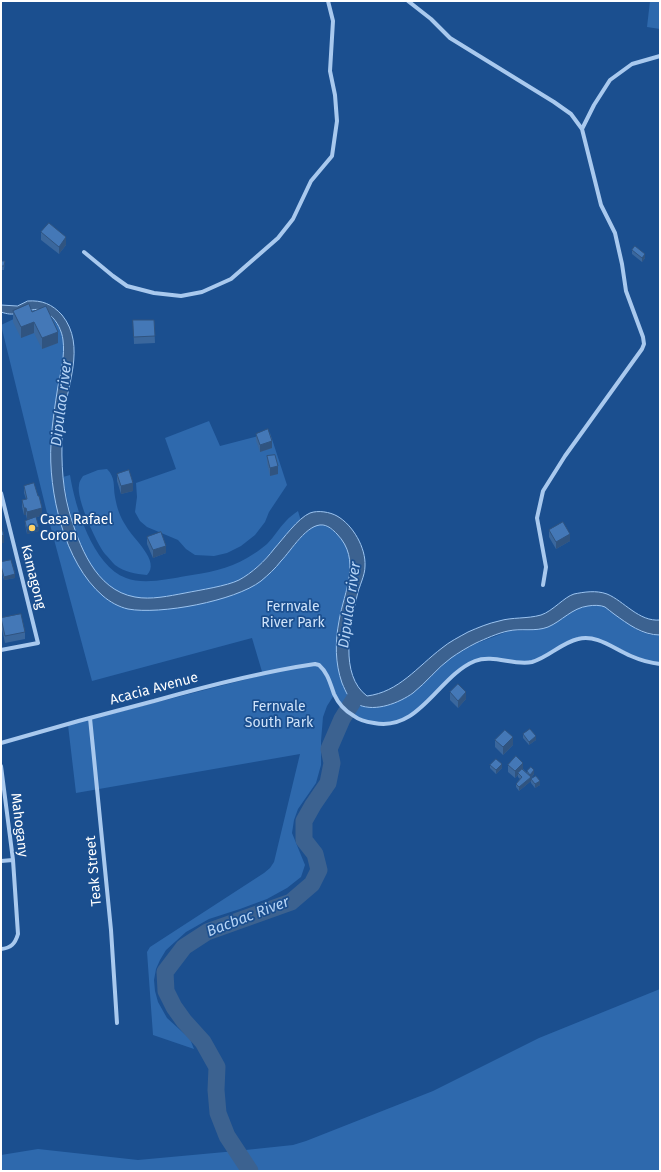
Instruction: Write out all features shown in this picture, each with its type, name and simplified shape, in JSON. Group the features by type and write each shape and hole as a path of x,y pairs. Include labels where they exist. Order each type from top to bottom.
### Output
{"street":[{"path":"84,252 127,286 154,293 181,296 202,292 231,279 278,238 293,219 312,181 332,156 337,121 335,95 330,71 333,21 328,1"},
{"path":"408,1 431,19 450,38 571,114 582,129 601,204 615,233 626,291 643,337 644,344 642,349 617,386 564,456 543,491 537,518 546,567 543,585"},
{"path":"582,129 594,105 610,80 632,64 660,56"},
{"name":"Kamagong","path":"1,493 38,643 1,650"},
{"name":"Acacia Avenue","path":"1,743 207,686 315,664 319,665 327,674 334,695 347,711 354,717 381,724 394,723 418,711 460,670 476,661 496,659 515,662 531,662 546,656 562,645 578,638 591,638 604,642 632,657 660,664"},
{"name":"Teak Street","path":"90,718 110,930 117,1023"},
{"name":"Mahogany","path":"1,766 13,860 18,934 16,942 12,946 1,949"},
{"path":"1,861 13,860"}],"green space":[{"path":"650,1 660,1 660,29 647,27"},
{"name":"Fernvale South Park","path":"37,308 50,315 61,330 63,340 63,361 50,445 51,471 90,583 104,597 120,607 146,610 166,609 197,604 234,595 269,574 305,533 314,526 321,525 328,527 345,542 350,554 351,569 338,623 336,649 337,664 346,692 353,702 368,708 412,694 450,658 475,644 509,631 536,630 549,626 575,609 589,606 604,606 639,631 651,635 660,635 660,664 652,663 604,642 578,638 531,662 496,659 476,661 460,670 418,711 394,723 381,725 354,717 334,695 327,706 323,717 321,765 316,783 298,809 294,820 292,833 305,865 301,877 287,888 267,899 209,919 186,932 166,950 156,969 154,980 158,1002 167,1018 190,1039 194,1049 153,1035 147,952 150,947 270,868 274,862 300,754 76,793 68,725 263,675 252,638 92,681 48,517 1,325"},
{"path":"209,421 220,446 270,433 287,485 269,512 265,522 255,535 241,546 227,553 214,556 195,555 186,549 178,540 147,527 140,521 135,512 137,497 136,483 176,469 165,438"},
{"path":"107,469 110,472 114,482 114,493 122,519 129,531 144,550 151,563 147,575 130,572 115,565 101,548 92,531 84,510 79,491 81,479 83,476 98,470"},
{"name":"Fernvale River Park","path":"70,475 72,488 81,518 95,549 114,571 133,580 164,580 225,568 240,562 262,548 270,541 287,520 298,511 301,521 262,562 240,580 221,586 166,596 153,598 135,597 118,591 104,581 92,567 83,550 70,512 63,477"},
{"path":"660,989 660,1171 1,1171 1,1155 38,1149 138,1160 293,1145 433,1091 539,1038"}],"water":[{"name":"Dipulao river","path":"28,301 38,301 51,305 62,315 69,327 73,340 74,353 71,381 63,421 62,466 66,500 78,538 91,564 99,576 121,593 141,598 160,597 213,588 239,580 249,574 262,562 301,519 310,513 320,512 337,516 348,525 361,545 365,559 365,570 354,608 349,649 353,676 358,687 367,696 378,694 398,684 445,646 468,632 487,624 504,620 541,615 574,594 594,592 607,594 645,618 660,620 660,635 653,635 641,631 625,622 603,606 595,605 582,607 548,627 508,631 476,643 451,658 418,689 401,700 380,707 366,707 359,705 350,699 346,693 338,668 336,652 339,621 349,576 349,554 337,534 329,527 323,525 311,528 305,533 276,567 261,581 234,595 197,605 159,610 128,609 115,604 103,596 89,582 78,565 61,525 52,483 51,443 62,363 62,333 53,317 42,310 39,309 16,314 1,312 1,305 17,306"}],"building":[{"path":"49,223 66,237 59,247 41,232"},
{"path":"635,246 645,254 642,258 632,250"},
{"path":"1,261 5,261 4,266 1,266"},
{"path":"29,304 32,312 46,306 58,332 42,338 34,322 21,327 13,311"},
{"path":"133,320 154,320 155,336 134,337"},
{"path":"268,429 272,441 260,445 256,434"},
{"path":"275,455 278,466 270,468 267,456"},
{"path":"129,470 133,483 121,486 117,474"},
{"path":"34,483 42,508 27,512 26,508 24,508 22,500 27,499 24,486"},
{"path":"36,517 39,527 27,530 25,521"},
{"path":"563,522 570,534 556,542 549,530"},
{"path":"1,525 4,535 1,536"},
{"path":"161,532 166,546 153,550 147,537"},
{"path":"11,560 15,574 4,577 1,562"},
{"path":"21,614 25,632 5,636 1,618"},
{"path":"458,684 466,692 458,701 450,692"},
{"path":"530,729 536,736 529,742 523,734"},
{"path":"505,730 513,737 503,747 495,740"},
{"path":"516,756 523,763 515,771 508,765"},
{"path":"496,759 502,764 496,770 490,765"},
{"path":"531,767 534,770 530,775 527,771"},
{"path":"522,769 531,777 519,787 516,784 522,777 518,773"},
{"path":"536,776 540,781 535,784 531,779"}],"waterway":[{"name":"Bacbac River","path":"250,1171 227,1136 218,1113 216,1090 217,1067 203,1042 184,1021 174,1007 166,991 165,972 184,947 207,932 291,902 312,884 319,870 315,854 304,840 304,821 328,783 332,763 329,749 342,719 355,698"}],"place":[{"name":"Casa Rafael Coron","path":"32,528"}]}
